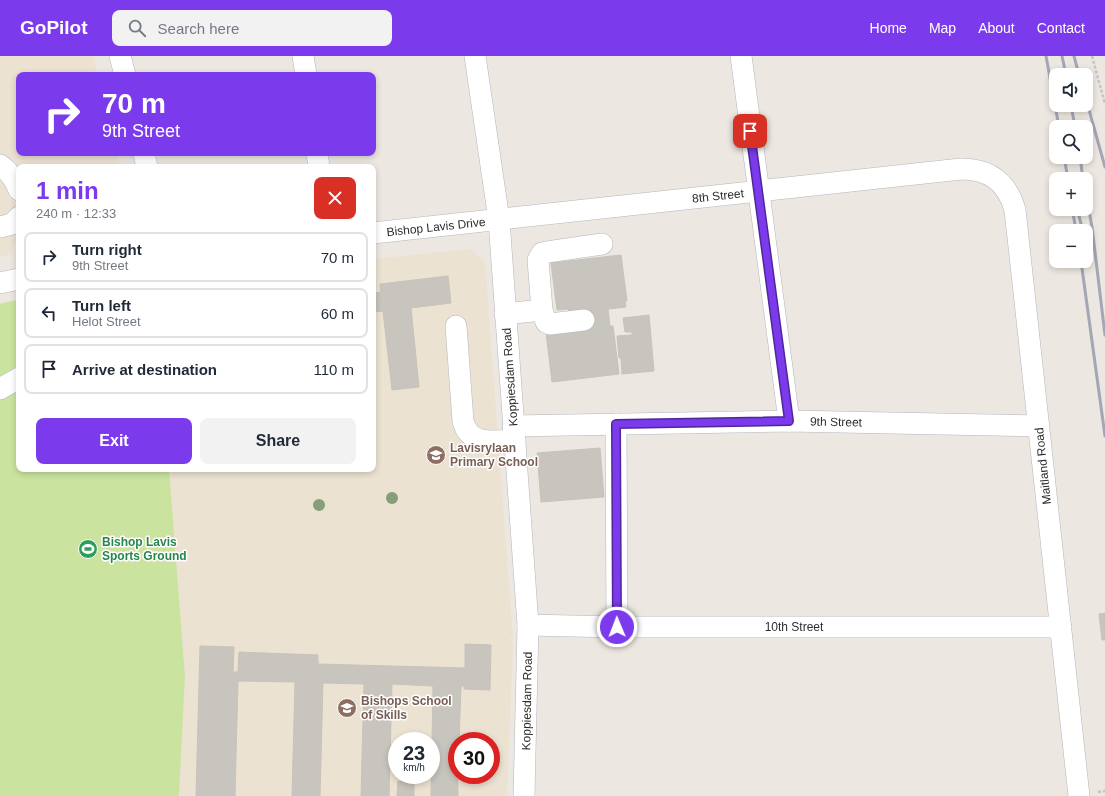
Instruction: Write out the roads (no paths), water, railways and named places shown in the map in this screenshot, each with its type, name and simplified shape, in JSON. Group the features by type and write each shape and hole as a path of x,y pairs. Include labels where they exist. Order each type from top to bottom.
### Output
{"street":[{"path":"120,56 123,72"},
{"path":"303,56 306,72"},
{"name":"Koppiesdam Road","path":"475,56 498,220 528,625 524,796"},
{"path":"741,56 789,421"},
{"path":"0,165 9,173 16,185"},
{"name":"8th Street","path":"498,220 961,169"},
{"name":"Maitland Road","path":"961,169 980,171 989,174 1006,189 1012,199 1015,210 1061,626 1089,794"},
{"name":"Bishop Lavis Drive","path":"376,233 498,220"},
{"path":"584,320 548,324 544,320 538,260 540,256 547,252 602,244"},
{"path":"0,283 16,280"},
{"path":"505,314 542,310"},
{"name":"9th Street","path":"456,326 464,428 472,438 478,440 514,433 616,424 789,421 1039,426"},
{"path":"0,389 16,380"},
{"path":"616,424 617,627"},
{"name":"10th Street","path":"528,625 617,627 1061,626"}],"railway":[{"path":"1046,56 1058,120"},
{"path":"1062,56 1065,68"},
{"path":"1074,56 1077,68"},
{"path":"1072,112 1074,120"},
{"path":"1090,112 1105,167"},
{"path":"1065,164 1067,172"},
{"path":"1081,164 1082,172"},
{"path":"1074,216 1075,224"},
{"path":"1079,216 1081,224"},
{"path":"1090,216 1105,335"},
{"path":"1082,268 1105,436"}],"place":[{"name":"Lavisrylaan Primary School","path":"436,455"},
{"name":"Bishop Lavis Sports Ground","path":"88,549"},
{"name":"Bishops School of Skills","path":"347,708"}]}
